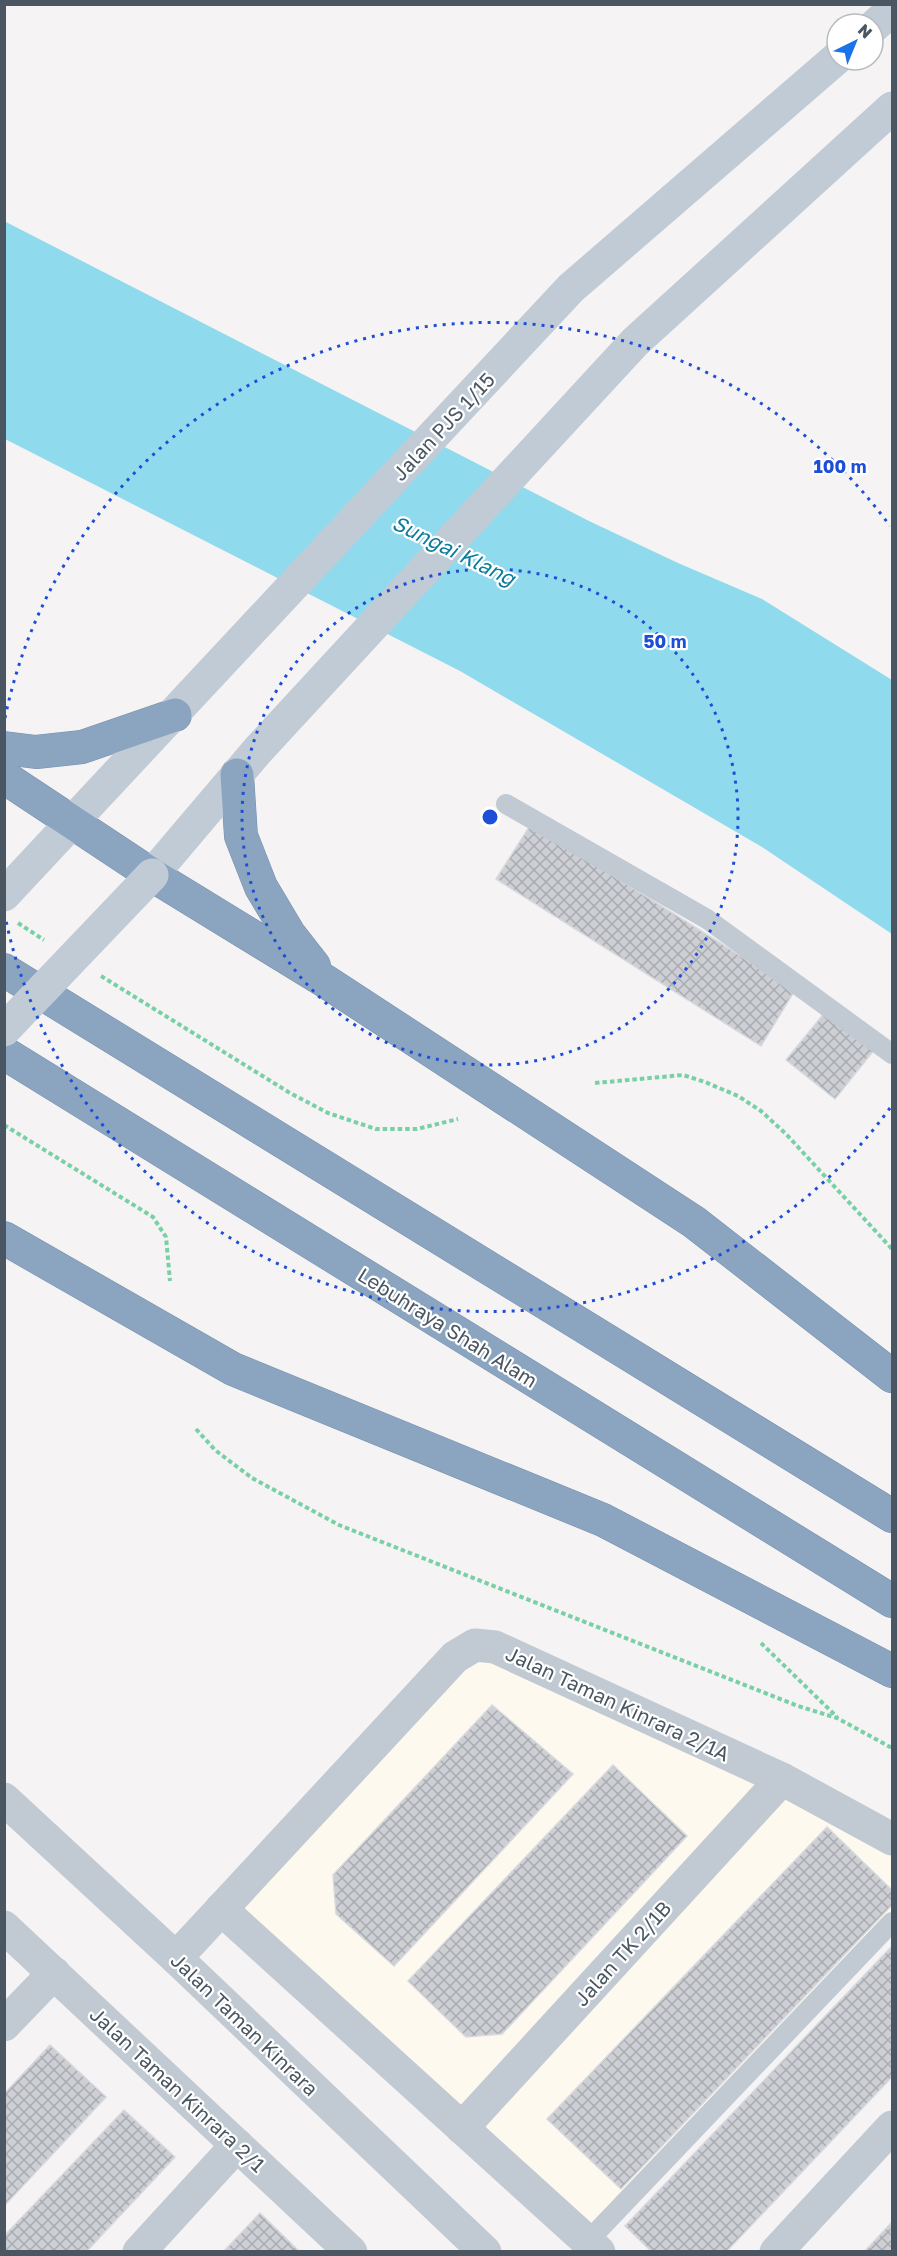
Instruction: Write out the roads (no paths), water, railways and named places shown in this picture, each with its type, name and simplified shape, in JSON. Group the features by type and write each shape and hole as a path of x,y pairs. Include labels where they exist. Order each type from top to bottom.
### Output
{"highway":[{"path":"4,748 36,752 82,747 183,705"},
{"path":"237,775 241,836 261,887 289,934 325,981"},
{"path":"4,777 152,875 325,981 694,1222 892,1376"},
{"path":"4,970 892,1516"},
{"name":"Lebuhraya Shah Alam","path":"4,1053 892,1601"},
{"path":"4,1238 233,1369 603,1520 892,1671"},
{"path":"4,1258 36,1258"}],"main road":[{"name":"Jalan PJS 1/15","path":"9,908 73,821 571,288 825,68"},
{"path":"4,1030 152,875 258,750 635,342 892,108"}],"street":[{"name":"Jalan Taman Kinrara 2/1A","path":"176,1958 454,1657 475,1645 495,1647 782,1779 892,1839"},
{"name":"Jalan TK 2/1B","path":"462,2128 782,1779"},
{"name":"Jalan Taman Kinrara","path":"4,1799 176,1958 485,2252"},
{"path":"221,1909 593,2246"},
{"name":"Jalan Taman Kinrara 2/1","path":"4,1927 351,2252"},
{"path":"4,2025 54,1973"},
{"path":"140,2252 237,2145"},
{"path":"776,2252 887,2145"}],"lane":[{"path":"506,804 707,919 892,1054"},
{"path":"593,2246 892,1922"}],"water":[{"name":"Sungai Klang","path":"4,221 589,521 762,599 892,680 892,934 762,847 460,671 5,439"}]}
